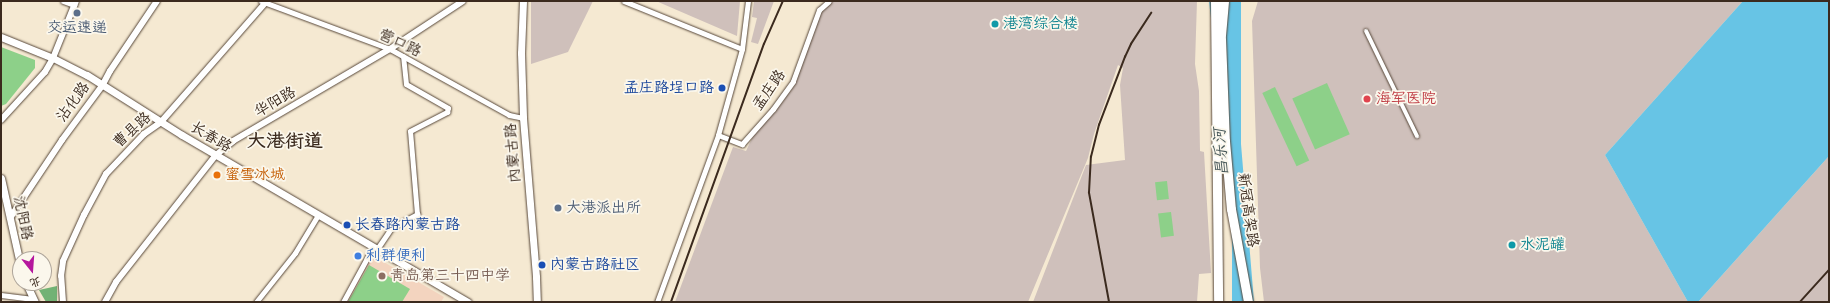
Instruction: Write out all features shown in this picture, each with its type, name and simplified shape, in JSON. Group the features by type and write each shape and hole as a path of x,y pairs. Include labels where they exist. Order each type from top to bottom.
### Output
{"highway":[{"name":"新冠高架路","path":"1215,1 1218,302"},
{"name":"新冠高架路","path":"1224,1 1221,39 1225,141 1231,209 1248,302"}],"main road":[{"name":"内蒙古路","path":"523,1 521,53 523,118 537,302"},
{"name":"长春路","path":"1,37 53,58 87,75 102,86 216,155 468,302"},
{"name":"沈阳路","path":"1,178 17,251"}],"street":[{"path":"1,120 45,72 53,58 75,3 63,1"},
{"name":"沾化路","path":"10,218 62,140 102,86 110,71 157,1"},
{"name":"华阳路","path":"105,302 116,282 216,155 233,142 390,49 464,1"},
{"path":"624,1 742,49"},
{"name":"孟庄路","path":"657,302 718,136 742,49 748,1"},
{"name":"孟庄路","path":"718,136 742,144 773,109 793,81 819,10 829,1"},
{"name":"营口路","path":"265,2 390,49 509,115 523,118"},
{"name":"曹县路","path":"63,302 61,276 63,261 84,215 106,174 116,161 144,134 161,122 265,2"},
{"path":"1366,31 1417,136"},
{"path":"343,302 375,248 391,228 418,214 410,131 448,112 448,108 406,84 403,56"},
{"path":"256,302 295,253 318,214"},
{"path":"1,295 34,300"}],"shaded area":[{"path":"531,1 593,1 568,52 531,64"},
{"path":"656,1 740,1 737,36"},
{"path":"754,1 774,1 758,44 751,42 757,18 752,17"},
{"path":"832,1 1197,1 1195,64 1199,91 1200,151 1204,152 1211,273 1199,274 1197,302 1033,302 1086,165 1125,160 1120,85 1123,68 1118,65 1094,134 1088,158 1028,302 675,302 733,147 746,151 755,132 780,105 794,86 819,14"},
{"path":"1258,1 1743,1 1605,155 1688,302 1264,302 1260,268 1252,21"},
{"path":"1829,156 1829,302 1698,302"},
{"name":"青岛第三十四中学","path":"370,254 444,297 441,302 343,302"}],"green space":[{"path":"1,47 35,60 35,68 6,104 1,106"},
{"path":"1327,83 1350,134 1315,150 1292,98"},
{"path":"1275,87 1309,160 1297,166 1262,93"},
{"path":"1167,181 1169,199 1157,200 1155,182"},
{"path":"1171,212 1174,236 1161,237 1158,214"},
{"path":"369,265 410,289 402,302 348,302"},
{"path":"57,286 57,302 46,302 40,291 52,291 52,287"}],"water":[{"path":"1209,1 1241,1 1241,144 1254,302 1232,302 1232,242 1221,105"},
{"path":"1743,1 1829,1 1829,156 1698,302 1688,302 1605,155"}],"railway":[{"path":"671,302 764,44 783,1"},
{"path":"1109,302 1089,193 1091,157 1099,125 1125,57 1131,44 1151,13"},
{"path":"1800,302 1829,270"}],"place":[{"name":"交运速递","path":"77,13"},
{"name":"港湾综合楼","path":"995,24"},
{"name":"孟庄路埕口路","path":"722,88"},
{"name":"海军医院","path":"1367,99"},
{"name":"蜜雪冰城","path":"217,175"},
{"name":"大港派出所","path":"558,208"},
{"name":"长春路内蒙古路","path":"347,225"},
{"name":"水泥罐","path":"1512,245"},
{"name":"利群便利","path":"358,256"},
{"name":"内蒙古路社区","path":"542,265"},
{"name":"青岛第三十四中学","path":"382,276"}],"district":[{"name":"大港街道","path":"285,142"}],"water label":[{"name":"昌乐河","path":"1221,152"}]}
